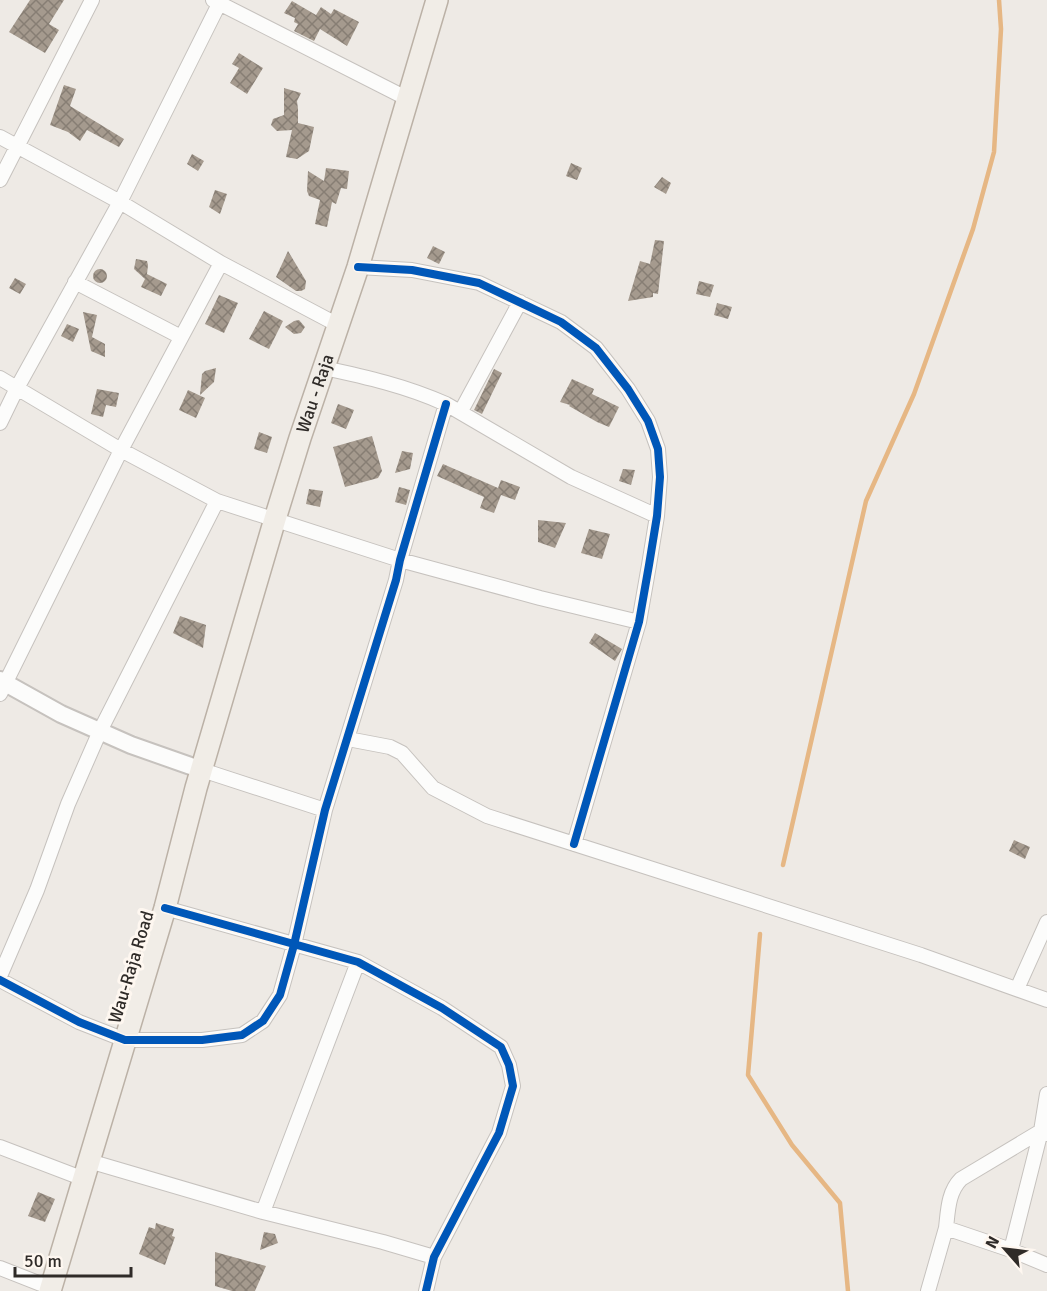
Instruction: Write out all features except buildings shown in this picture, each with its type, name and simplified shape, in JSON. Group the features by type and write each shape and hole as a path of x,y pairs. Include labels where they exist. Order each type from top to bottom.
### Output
{"main road":[{"name":"Wau - Raja","path":"199,779 275,519 358,267 437,0"},
{"name":"Wau-Raja Road","path":"50,1290 165,908 199,779"}],"street":[{"path":"0,180 92,0"},
{"path":"0,423 120,202 218,1 408,99"},
{"path":"0,137 120,202 221,263 338,325"},
{"path":"221,263 121,450 2,685 100,732 157,755 199,779 325,810"},
{"path":"358,267 412,270 479,283 561,322 596,348 628,389 648,421 658,448 660,477 657,516 639,622 574,844"},
{"path":"75,282 181,338"},
{"path":"462,411 520,302"},
{"path":"324,368 385,382 424,394 462,411 571,477 657,516"},
{"path":"0,378 121,450 218,501 400,560 639,622"},
{"path":"0,980 79,1022 125,1040 202,1040 242,1035 263,1021 280,995 325,810 396,580 446,404"},
{"path":"0,976 37,890 68,804 100,732 218,501"},
{"path":"348,739 390,747 402,753 433,788 487,816 921,955 1047,1000"},
{"path":"165,908 358,962 442,1008 501,1047 509,1065 513,1086 499,1133 434,1257 426,1291"},
{"path":"1017,989 1047,922"},
{"path":"263,1212 358,962"},
{"path":"1011,1250 1044,1132 1047,1094"},
{"path":"928,1291 946,1228 954,1186 961,1179 1044,1132"},
{"path":"0,1147 372,1239 434,1257"},
{"path":"946,1228 1047,1265"},
{"path":"0,1268 50,1290"}],"waterway":[{"path":"783,865 866,501 914,394 973,229 994,152 1001,29 999,0"},
{"path":"760,934 748,1075 792,1145 840,1203 848,1291"}],"cycle path":[{"path":"358,267 412,270 479,283 561,322 596,348 628,389 648,421 658,449 660,477 657,516 649,565 639,622 574,844"},
{"path":"0,980 79,1022 125,1040 202,1040 242,1035 263,1021 280,995 325,810 396,580 446,404"},
{"path":"165,908 358,962 442,1008 501,1047 509,1065 513,1086 499,1133 434,1257 426,1291"}]}
